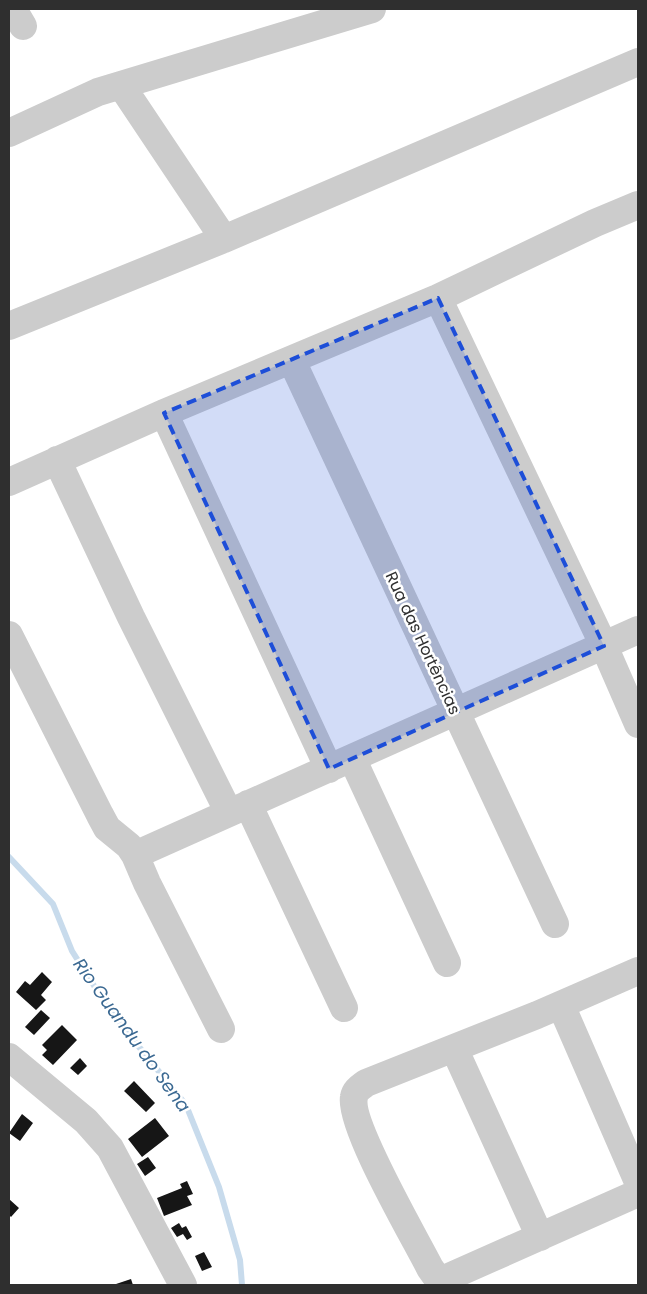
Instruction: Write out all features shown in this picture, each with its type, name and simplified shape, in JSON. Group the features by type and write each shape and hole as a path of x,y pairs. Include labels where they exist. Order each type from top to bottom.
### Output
{"street":[{"path":"9,134 74,102 121,85 372,9"},
{"path":"9,326 224,239 638,62"},
{"path":"121,85 224,239"},
{"path":"9,482 164,413 292,361 438,298 595,223 638,205"},
{"path":"438,298 604,646 638,724"},
{"name":"Rua das Hortências","path":"292,361 555,924"},
{"path":"164,413 340,763 447,963"},
{"path":"57,460 130,616 238,809 344,1008"},
{"path":"135,855 638,630"},
{"path":"9,635 107,828 128,846 135,855 147,883 221,1029"},
{"path":"638,972 562,1005 366,1084 354,1094 355,1114 376,1165 434,1275 442,1280 638,1193"},
{"path":"562,1005 638,1182"},
{"path":"454,1048 540,1237"},
{"path":"9,1057 86,1121 110,1148 183,1285"}],"highlighted area":[{"path":"438,298 604,646 329,769 164,413"}],"building":[{"path":"42,972 52,982 41,995 46,1000 36,1010 16,992 25,981 30,985"},
{"path":"41,1010 50,1018 34,1035 25,1027"},
{"path":"62,1025 77,1040 53,1065 42,1055 47,1050 42,1045"},
{"path":"80,1058 87,1066 78,1075 70,1068"},
{"path":"134,1081 155,1103 146,1112 124,1091"},
{"path":"22,1114 33,1123 20,1141 9,1133"},
{"path":"155,1118 169,1136 142,1157 128,1139"},
{"path":"148,1157 156,1168 145,1176 137,1164"},
{"path":"187,1181 193,1194 187,1196 192,1205 164,1216 157,1198 182,1188 180,1184"},
{"path":"9,1199 19,1208 11,1217 9,1215"},
{"path":"179,1223 182,1228 186,1226 192,1237 187,1240 183,1234 177,1237 171,1228"},
{"path":"204,1252 212,1267 202,1271 195,1256"},
{"path":"131,1279 133,1285 113,1285"}],"waterway":[{"name":"Rio Guandu do Sena","path":"9,857 53,904 72,951 110,1011 186,1105 219,1187 240,1260 242,1285"}]}
